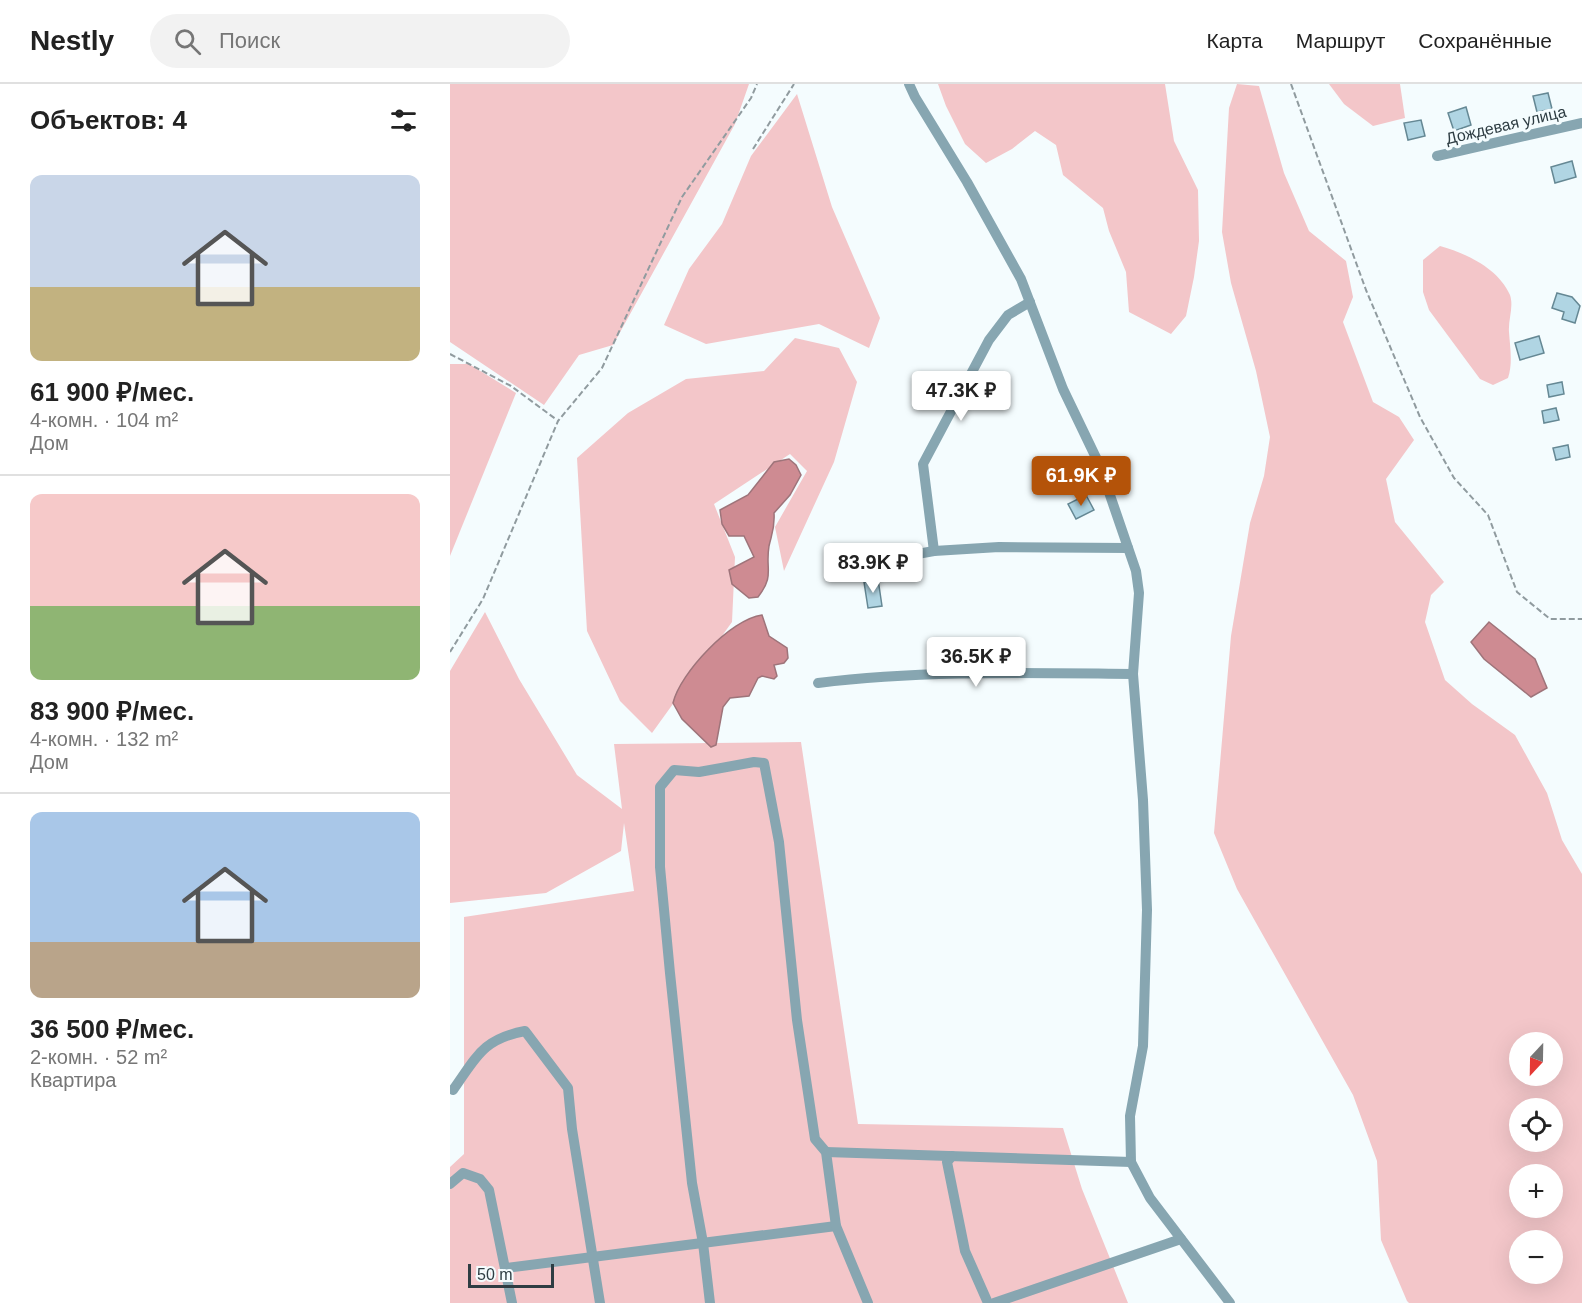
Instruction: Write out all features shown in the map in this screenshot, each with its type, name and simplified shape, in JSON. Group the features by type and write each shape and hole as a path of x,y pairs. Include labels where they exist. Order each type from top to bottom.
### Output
{"street":[{"path":"909,84 1021,279 1063,389 1100,466 1136,571 1139,593 1133,674 1143,800 1147,910 1143,1046 1130,1116 1131,1162 1150,1198 1230,1303"},
{"name":"Дождевая улица","path":"1437,156 1582,123"},
{"path":"934,551 923,464 988,340 1008,315 1030,302"},
{"path":"834,569 934,551 999,547 1128,548"},
{"path":"818,684 948,673 1133,674"},
{"path":"710,1303 703,1243 692,1183 660,867 660,786 674,770 699,772 754,762 764,763 778,842 797,1020 815,1139 826,1152 836,1226 867,1303"},
{"path":"453,1090 485,1045 507,1034 525,1031 568,1088 572,1129 600,1303"},
{"path":"826,1152 1131,1162"},
{"path":"952,1156 947,1162 965,1251 988,1303"},
{"path":"450,1184 463,1173 480,1179 489,1190 512,1303"},
{"path":"506,1268 836,1226"},
{"path":"994,1303 1181,1239"}],"path":[{"path":"450,652 483,599 558,421 602,368 682,197 751,98 757,84"},
{"path":"753,149 794,84"},
{"path":"1291,84 1366,290 1420,417 1454,478 1488,515 1517,592 1550,619 1582,620"},
{"path":"450,354 511,386 558,421"}],"shaded area":[{"path":"450,84 749,84 735,124 613,345 579,355 544,405 450,342"},
{"path":"938,84 1165,84 1174,141 1198,190 1199,241 1194,277 1186,316 1171,334 1129,312 1126,272 1109,231 1103,208 1063,175 1056,145 1035,131 1012,149 986,163 965,144"},
{"path":"1237,84 1259,86 1284,173 1309,231 1346,261 1353,297 1343,322 1373,402 1399,417 1414,440 1386,479 1395,522 1444,582 1431,595 1425,622 1445,680 1472,704 1515,735 1547,793 1562,840 1582,874 1582,1303 1409,1303 1407,1301 1381,1240 1377,1161 1353,1095 1237,889 1214,833 1231,636 1250,523 1264,476 1270,437 1256,371 1231,283 1222,232 1229,108"},
{"path":"1329,84 1400,84 1405,118 1373,126 1344,104"},
{"path":"797,94 832,207 880,318 869,348 819,324 706,344 664,325 689,269 722,224 751,156"},
{"path":"1440,246 1481,263 1498,277 1510,295 1510,372 1508,378 1493,385 1480,379 1429,310 1423,292 1423,260"},
{"path":"795,338 839,348 857,382 834,462 784,571 775,527 807,471 790,454 714,504 735,557 732,622 652,733 620,701 587,631 577,458 628,413 686,379 764,371"},
{"path":"450,364 469,364 516,393 450,556"},
{"path":"789,459 796,465 801,475 790,495 774,513 774,527 768,554 768,578 758,597 749,598 732,584 729,570 754,557 744,536 729,536 722,524 720,510 748,495 774,462"},
{"path":"485,612 519,679 577,775 622,809 614,744 801,742 858,1124 1063,1128 1082,1189 1128,1303 450,1303 450,1167 464,1154 464,917 634,891 624,823 621,851 546,893 450,903 450,671"},
{"path":"762,615 769,636 787,648 788,658 784,663 774,665 777,676 774,679 762,676 758,678 749,696 730,698 723,707 716,745 711,747 682,719 673,703 686,677 708,649 736,626"},
{"path":"1489,622 1535,659 1547,688 1531,697 1484,659 1471,642"}],"building":[{"path":"1548,93 1552,109 1537,112 1533,96"},
{"path":"1466,107 1471,125 1454,131 1448,113"},
{"path":"1421,120 1425,136 1408,140 1404,123"},
{"path":"1572,161 1576,177 1555,183 1551,167"},
{"path":"1557,293 1572,297 1580,306 1575,323 1562,319 1564,312 1552,308"},
{"path":"1539,336 1544,353 1520,360 1515,343"},
{"path":"1562,382 1564,394 1549,397 1547,385"},
{"path":"1556,408 1559,420 1544,423 1542,411"},
{"path":"1568,445 1570,457 1556,460 1553,448"},
{"path":"1086,495 1094,510 1076,519 1068,504"},
{"path":"878,579 882,606 868,608 864,582"}]}
